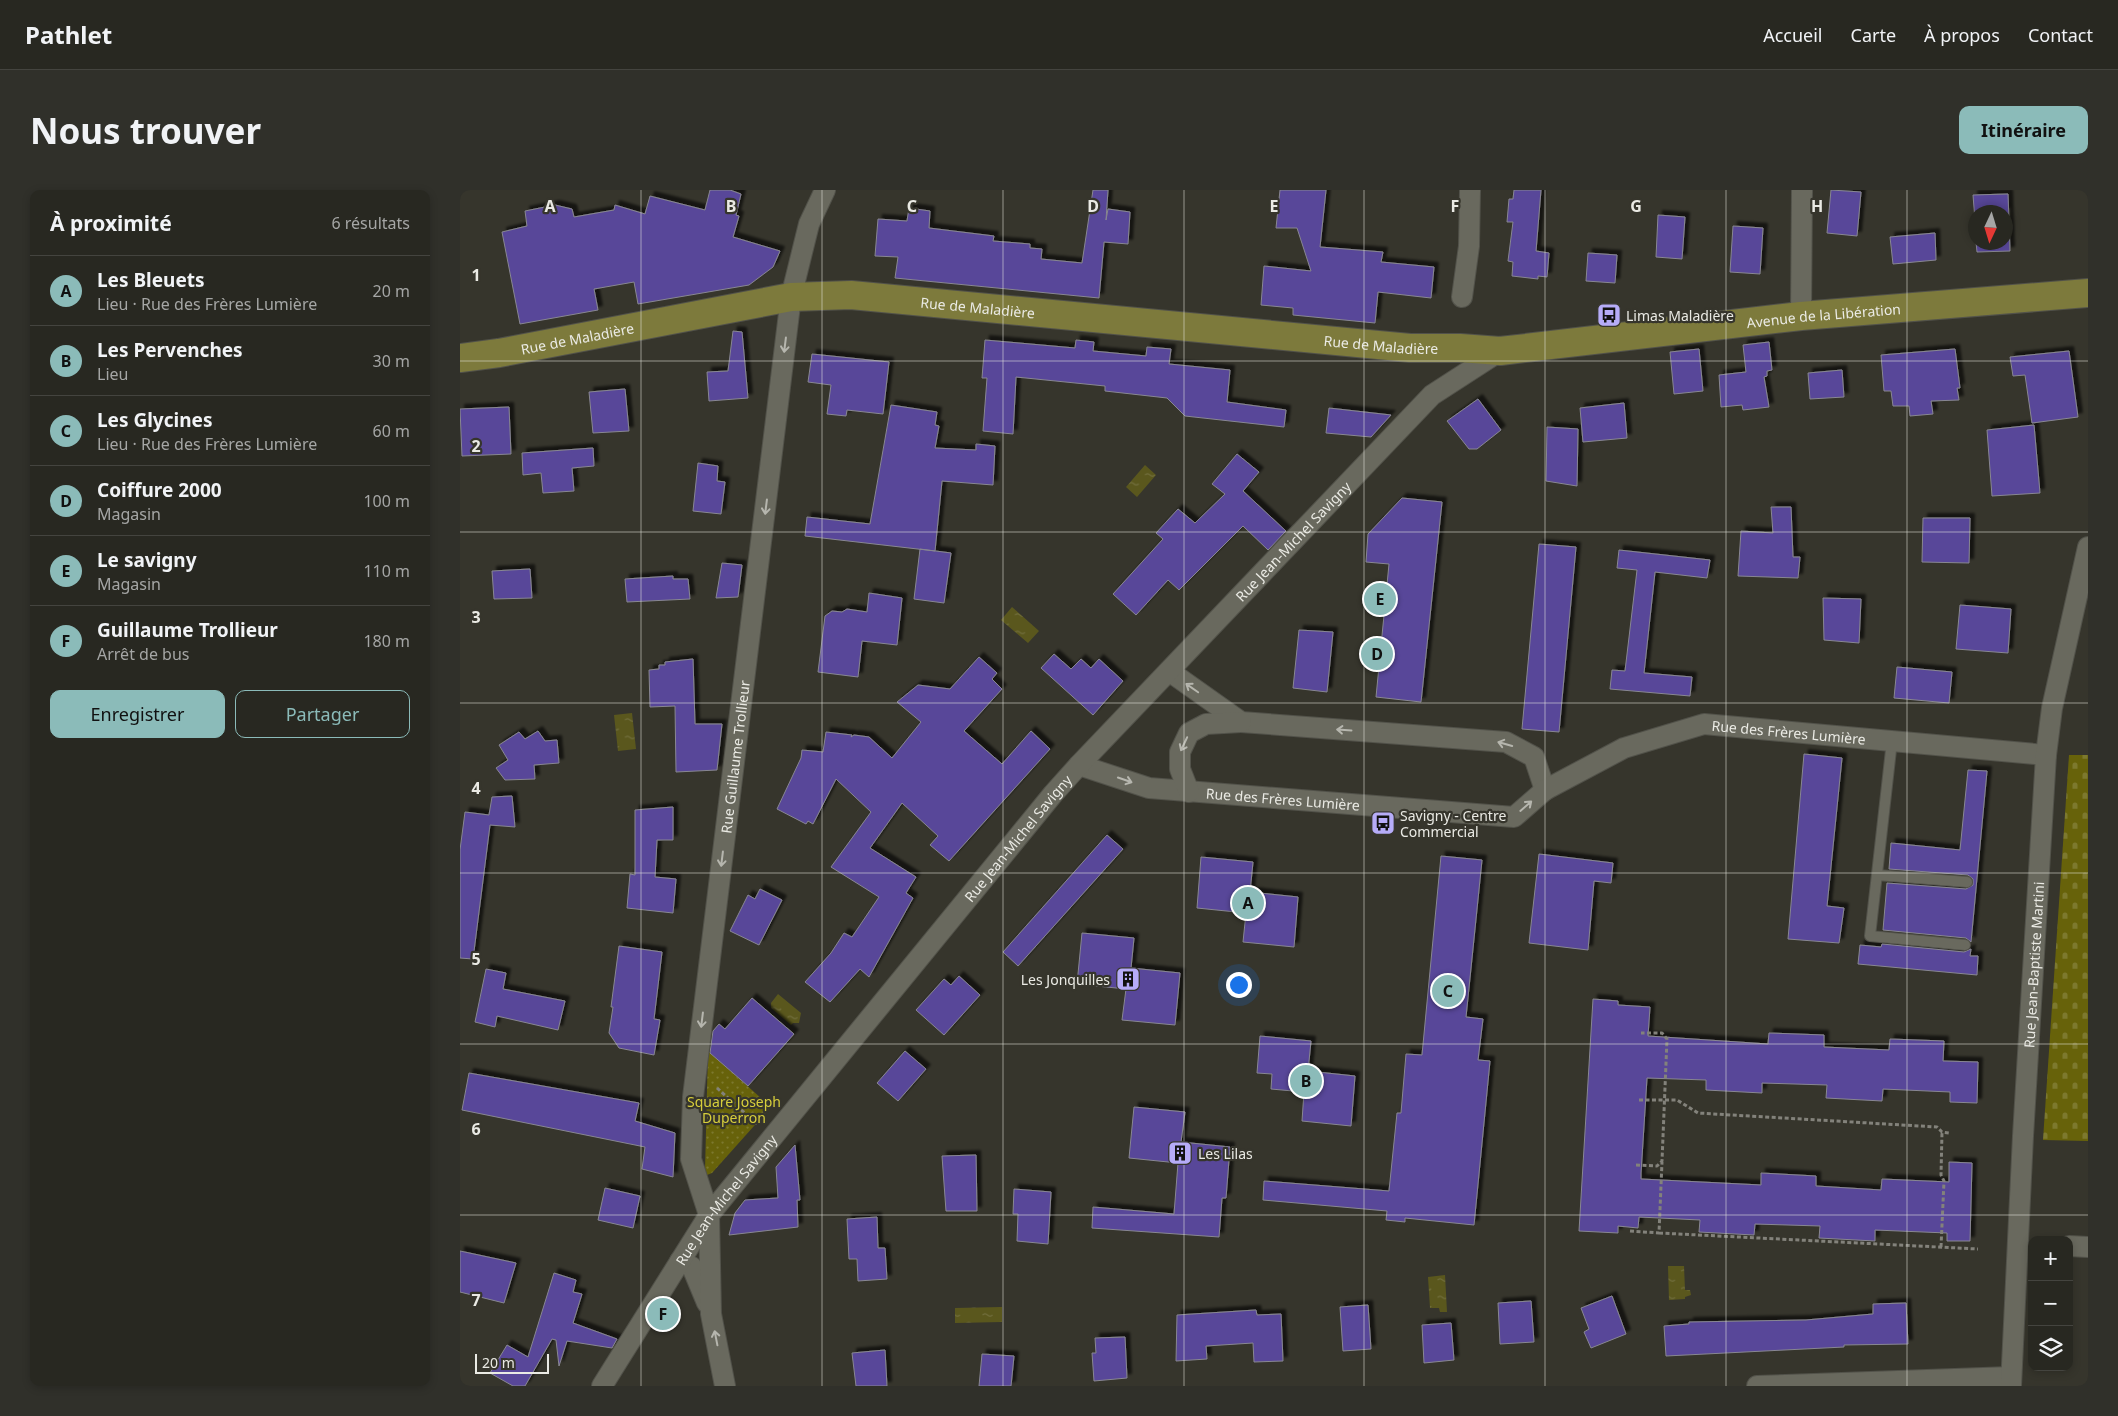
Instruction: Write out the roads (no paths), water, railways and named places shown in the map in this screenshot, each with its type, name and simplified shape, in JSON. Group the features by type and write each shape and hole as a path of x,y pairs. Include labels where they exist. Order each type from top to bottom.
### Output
{"main road":[{"name":"Avenue de la Libération","path":"1500,352 1801,316 2088,293"},
{"name":"Rue de Maladière","path":"460,358 499,353 792,297 851,295 1410,348 1460,348 1500,352"}],"street":[{"name":"Rue Guillaume Trollieur","path":"711,1314 709,1215 691,1159 693,1097 792,297 809,224 825,190"},
{"path":"1462,297 1469,246 1470,190"},
{"path":"1801,316 1802,190"},
{"name":"Rue Jean-Michel Savigny","path":"602,1386 709,1215 1079,765 1432,395 1500,352"},
{"name":"Rue Jean-Baptiste Martini","path":"2011,1382 2025,1244 2046,755 2052,708 2084,583 2088,547"},
{"path":"1169,671 1241,722"},
{"name":"Rue des Frères Lumière","path":"1189,792 1180,769 1180,752 1189,733 1206,724 1241,722 1506,742 1534,757 1545,790"},
{"name":"Rue des Frères Lumière","path":"1079,765 1149,788 1514,817 1545,790 1624,748 1704,724 2046,755"},
{"path":"2073,1246 2088,1247"},
{"path":"680,1261 692,1268 711,1314 725,1386"},
{"path":"1757,1386 2011,1382"}],"lane":[{"path":"1892,741 1870,936 1965,945"},
{"path":"1877,875 1967,882"}],"water":[{"path":"1145,465 1156,475 1137,497 1126,487"},
{"path":"1012,607 1039,631 1028,643 1001,620"},
{"path":"632,713 636,749 618,751 614,715"},
{"path":"778,994 801,1013 799,1023 791,1025 771,1008 771,1003"},
{"path":"1668,1266 1684,1266 1685,1290 1690,1290 1691,1295 1685,1297 1685,1299 1669,1300"},
{"path":"1445,1275 1447,1312 1440,1312 1439,1308 1430,1308 1428,1277"},
{"path":"1002,1307 1002,1322 955,1323 955,1308"}],"place":[{"name":"Limas Maladière","path":"1609,315"},
{"name":"Le savigny","path":"1380,599"},
{"name":"Coiffure 2000","path":"1377,654"},
{"name":"Savigny - Centre Commercial","path":"1383,823"},
{"name":"Les Bleuets","path":"1248,903"},
{"name":"Les Jonquilles","path":"1128,979"},
{"name":"Les Glycines","path":"1448,991"},
{"name":"Les Pervenches","path":"1306,1081"},
{"name":"Les Lilas","path":"1180,1153"},
{"name":"Guillaume Trollieur","path":"663,1314"}],"park label":[{"name":"Square Joseph Duperron","path":"734,1110"}]}
